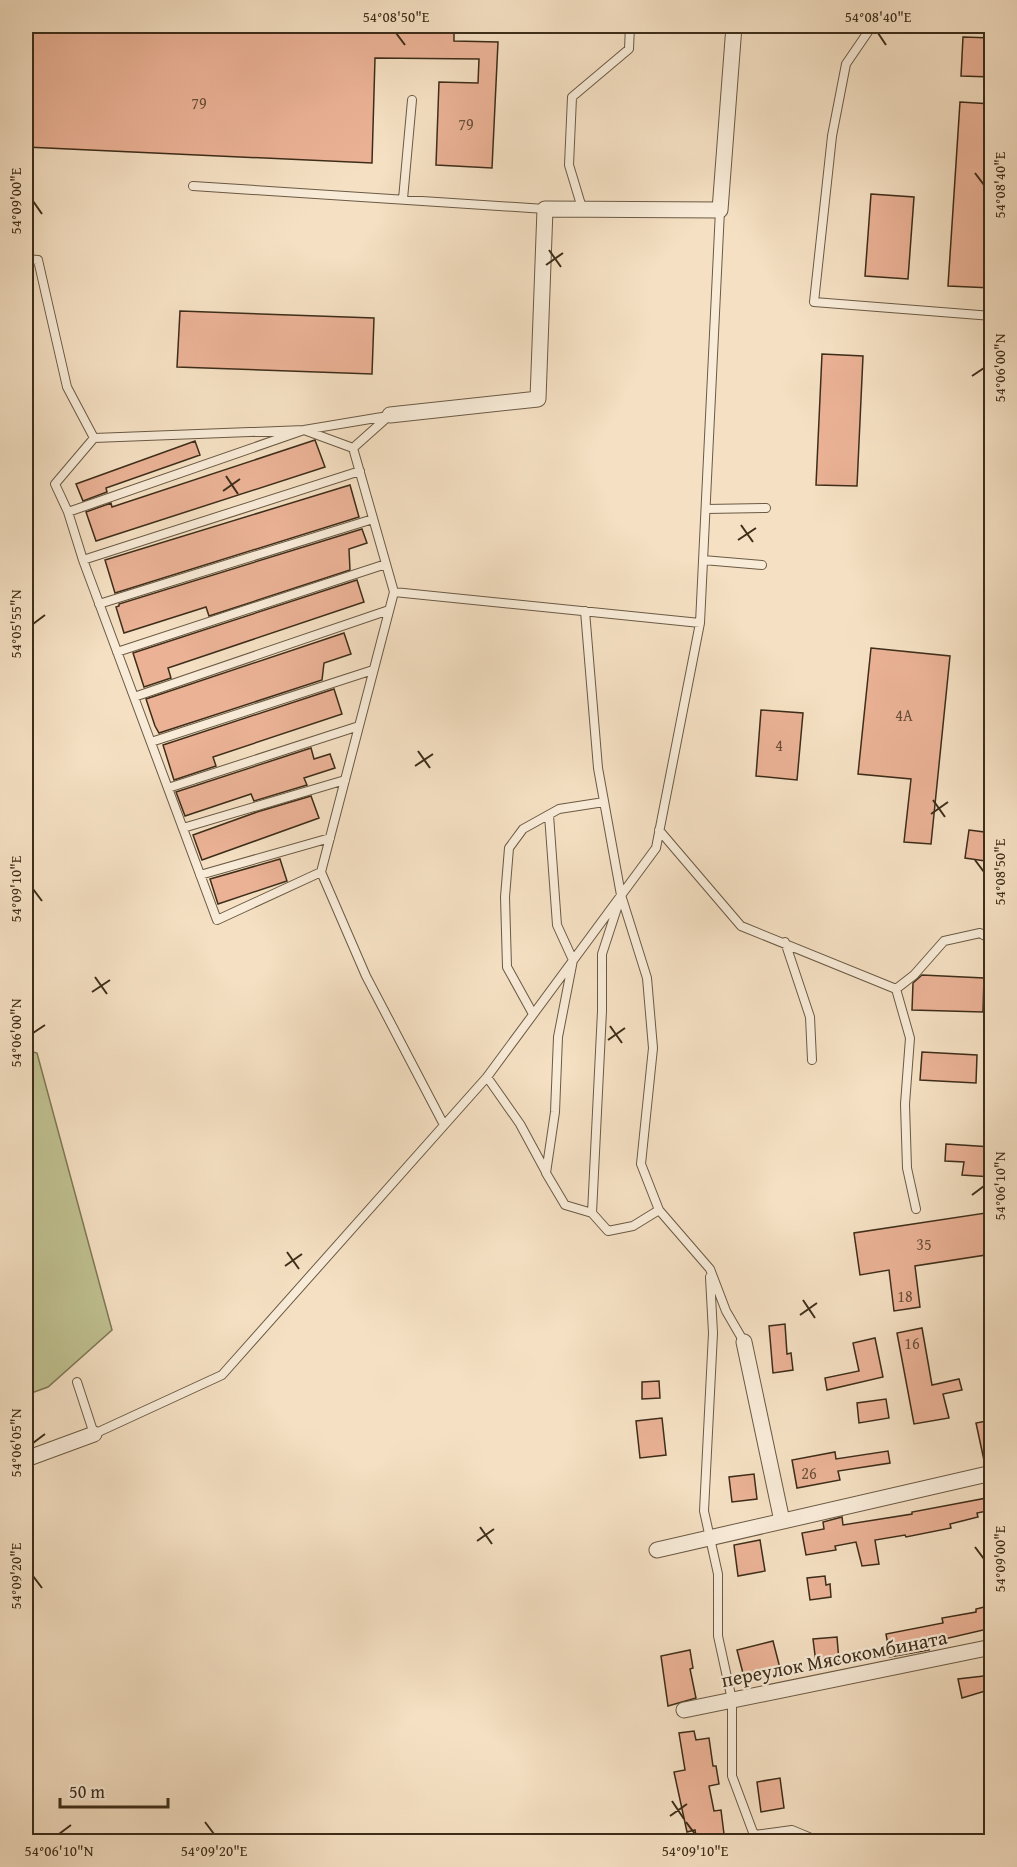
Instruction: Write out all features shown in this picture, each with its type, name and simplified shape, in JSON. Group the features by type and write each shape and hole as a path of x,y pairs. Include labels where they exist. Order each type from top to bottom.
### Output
{"street":[{"path":"390,416 538,399 545,208 720,210 734,26"},
{"path":"744,1342 782,1521"},
{"path":"26,1459 94,1434"},
{"path":"657,1550 992,1473"},
{"name":"переулок Мясокомбината","path":"684,1710 992,1647"}],"lane":[{"path":"582,208 569,165 572,97 629,49 630,26"},
{"path":"872,26 846,64 832,136 814,302 992,316"},
{"path":"403,199 412,99"},
{"path":"193,186 545,208"},
{"path":"77,1382 94,1434 222,1375 487,1077 656,848 700,623 720,210"},
{"path":"26,259 38,260 68,387 94,438"},
{"path":"321,872 217,920 83,561 68,512 55,484 94,438 304,430 390,416"},
{"path":"353,448 390,416"},
{"path":"68,512 304,430 353,448"},
{"path":"353,448 394,592 321,872 366,976 444,1125"},
{"path":"83,561 360,471"},
{"path":"706,509 766,508"},
{"path":"99,604 373,519"},
{"path":"703,560 762,565"},
{"path":"117,652 386,564"},
{"path":"394,592 700,623"},
{"path":"134,697 389,610"},
{"path":"585,611 598,768 621,895 647,978 653,1048 641,1164 659,1210 710,1269 726,1311 744,1342"},
{"path":"151,742 373,670"},
{"path":"168,788 359,726"},
{"path":"183,828 345,780"},
{"path":"533,1014 507,967 505,897 509,848 523,829 559,809 604,802"},
{"path":"546,1173 555,1112 558,1037 573,960 557,925 549,815"},
{"path":"659,830 741,926 896,989"},
{"path":"200,875 330,838"},
{"path":"592,1213 602,1011 602,954 621,895"},
{"path":"896,989 914,975 945,941 980,933 992,940"},
{"path":"785,942 810,1017 812,1060"},
{"path":"896,989 910,1038 905,1104 907,1168 916,1209"},
{"path":"487,1077 520,1124 565,1205 592,1213 608,1231 633,1226 659,1210"},
{"path":"710,1269 713,1333 704,1511 718,1574 718,1636 732,1700 732,1776 754,1835 792,1830 821,1842"}],"green space":[{"path":"26,1050 37,1053 112,1330 48,1387 26,1395"}],"building":[{"path":"26,26 454,26 454,41 498,42 492,168 436,165 439,82 478,83 479,59 375,58 372,163 26,147"},
{"path":"963,37 992,38 992,77 961,76"},
{"path":"960,102 992,104 992,288 948,286"},
{"path":"871,194 914,197 908,279 865,276"},
{"path":"180,311 374,318 372,374 177,367"},
{"path":"822,354 863,356 857,486 816,485"},
{"path":"315,440 325,467 96,541 86,512 111,503 112,507"},
{"path":"195,441 200,455 106,488 107,492 83,501 76,484"},
{"path":"350,485 359,517 115,593 105,560"},
{"path":"362,529 367,543 349,549 350,570 209,616 206,607 124,633 116,607 119,604"},
{"path":"357,580 364,602 168,668 171,678 144,687 133,653"},
{"path":"344,633 351,654 324,663 322,680 159,733 155,726 146,699"},
{"path":"871,648 950,656 931,844 904,842 911,779 858,774"},
{"path":"334,689 342,714 213,757 216,766 174,780 163,745"},
{"path":"761,710 803,713 797,780 756,776"},
{"path":"311,748 314,759 330,754 335,768 304,778 307,785 254,801 251,794 185,816 176,792"},
{"path":"311,796 319,818 202,860 193,835"},
{"path":"969,830 992,833 992,862 965,858"},
{"path":"280,859 287,881 218,904 210,879"},
{"path":"922,975 984,978 983,1012 912,1010 913,983"},
{"path":"922,1052 977,1055 976,1083 920,1080"},
{"path":"946,1144 992,1147 992,1177 962,1175 964,1162 945,1161"},
{"path":"992,1212 992,1254 915,1266 920,1307 894,1311 889,1270 860,1275 854,1233"},
{"path":"785,1324 787,1354 791,1353 793,1370 773,1373 769,1326"},
{"path":"922,1328 932,1385 959,1379 962,1390 943,1394 949,1418 914,1424 897,1333"},
{"path":"875,1338 883,1377 827,1390 825,1378 859,1371 853,1343"},
{"path":"659,1381 660,1398 642,1399 642,1382"},
{"path":"886,1399 889,1418 859,1423 857,1403"},
{"path":"662,1418 666,1455 640,1458 636,1421"},
{"path":"992,1420 992,1463 985,1465 976,1423"},
{"path":"888,1451 890,1463 838,1471 840,1480 797,1488 792,1460 835,1452 836,1459"},
{"path":"754,1474 757,1499 732,1502 729,1477"},
{"path":"992,1497 992,1510 977,1513 978,1517 950,1524 951,1528 906,1537 905,1535 875,1540 879,1564 862,1566 856,1542 835,1546 836,1550 806,1555 802,1533 824,1529 823,1522 842,1517 843,1525 912,1514 912,1512"},
{"path":"760,1540 765,1571 738,1576 734,1545"},
{"path":"825,1576 826,1585 830,1584 831,1597 810,1600 807,1578"},
{"path":"992,1605 992,1628 927,1643 929,1650 890,1657 886,1634 943,1623 942,1618 976,1612 976,1609"},
{"path":"837,1637 839,1661 816,1663 813,1639"},
{"path":"773,1641 781,1672 745,1681 737,1650"},
{"path":"690,1650 693,1668 690,1669 696,1698 668,1706 661,1656"},
{"path":"992,1675 992,1689 962,1698 958,1679"},
{"path":"694,1731 696,1740 709,1738 713,1766 716,1766 719,1784 709,1786 714,1811 721,1810 725,1842 697,1842 695,1830 687,1832 674,1772 685,1770 679,1733"},
{"path":"780,1778 784,1808 761,1812 757,1782"}]}
